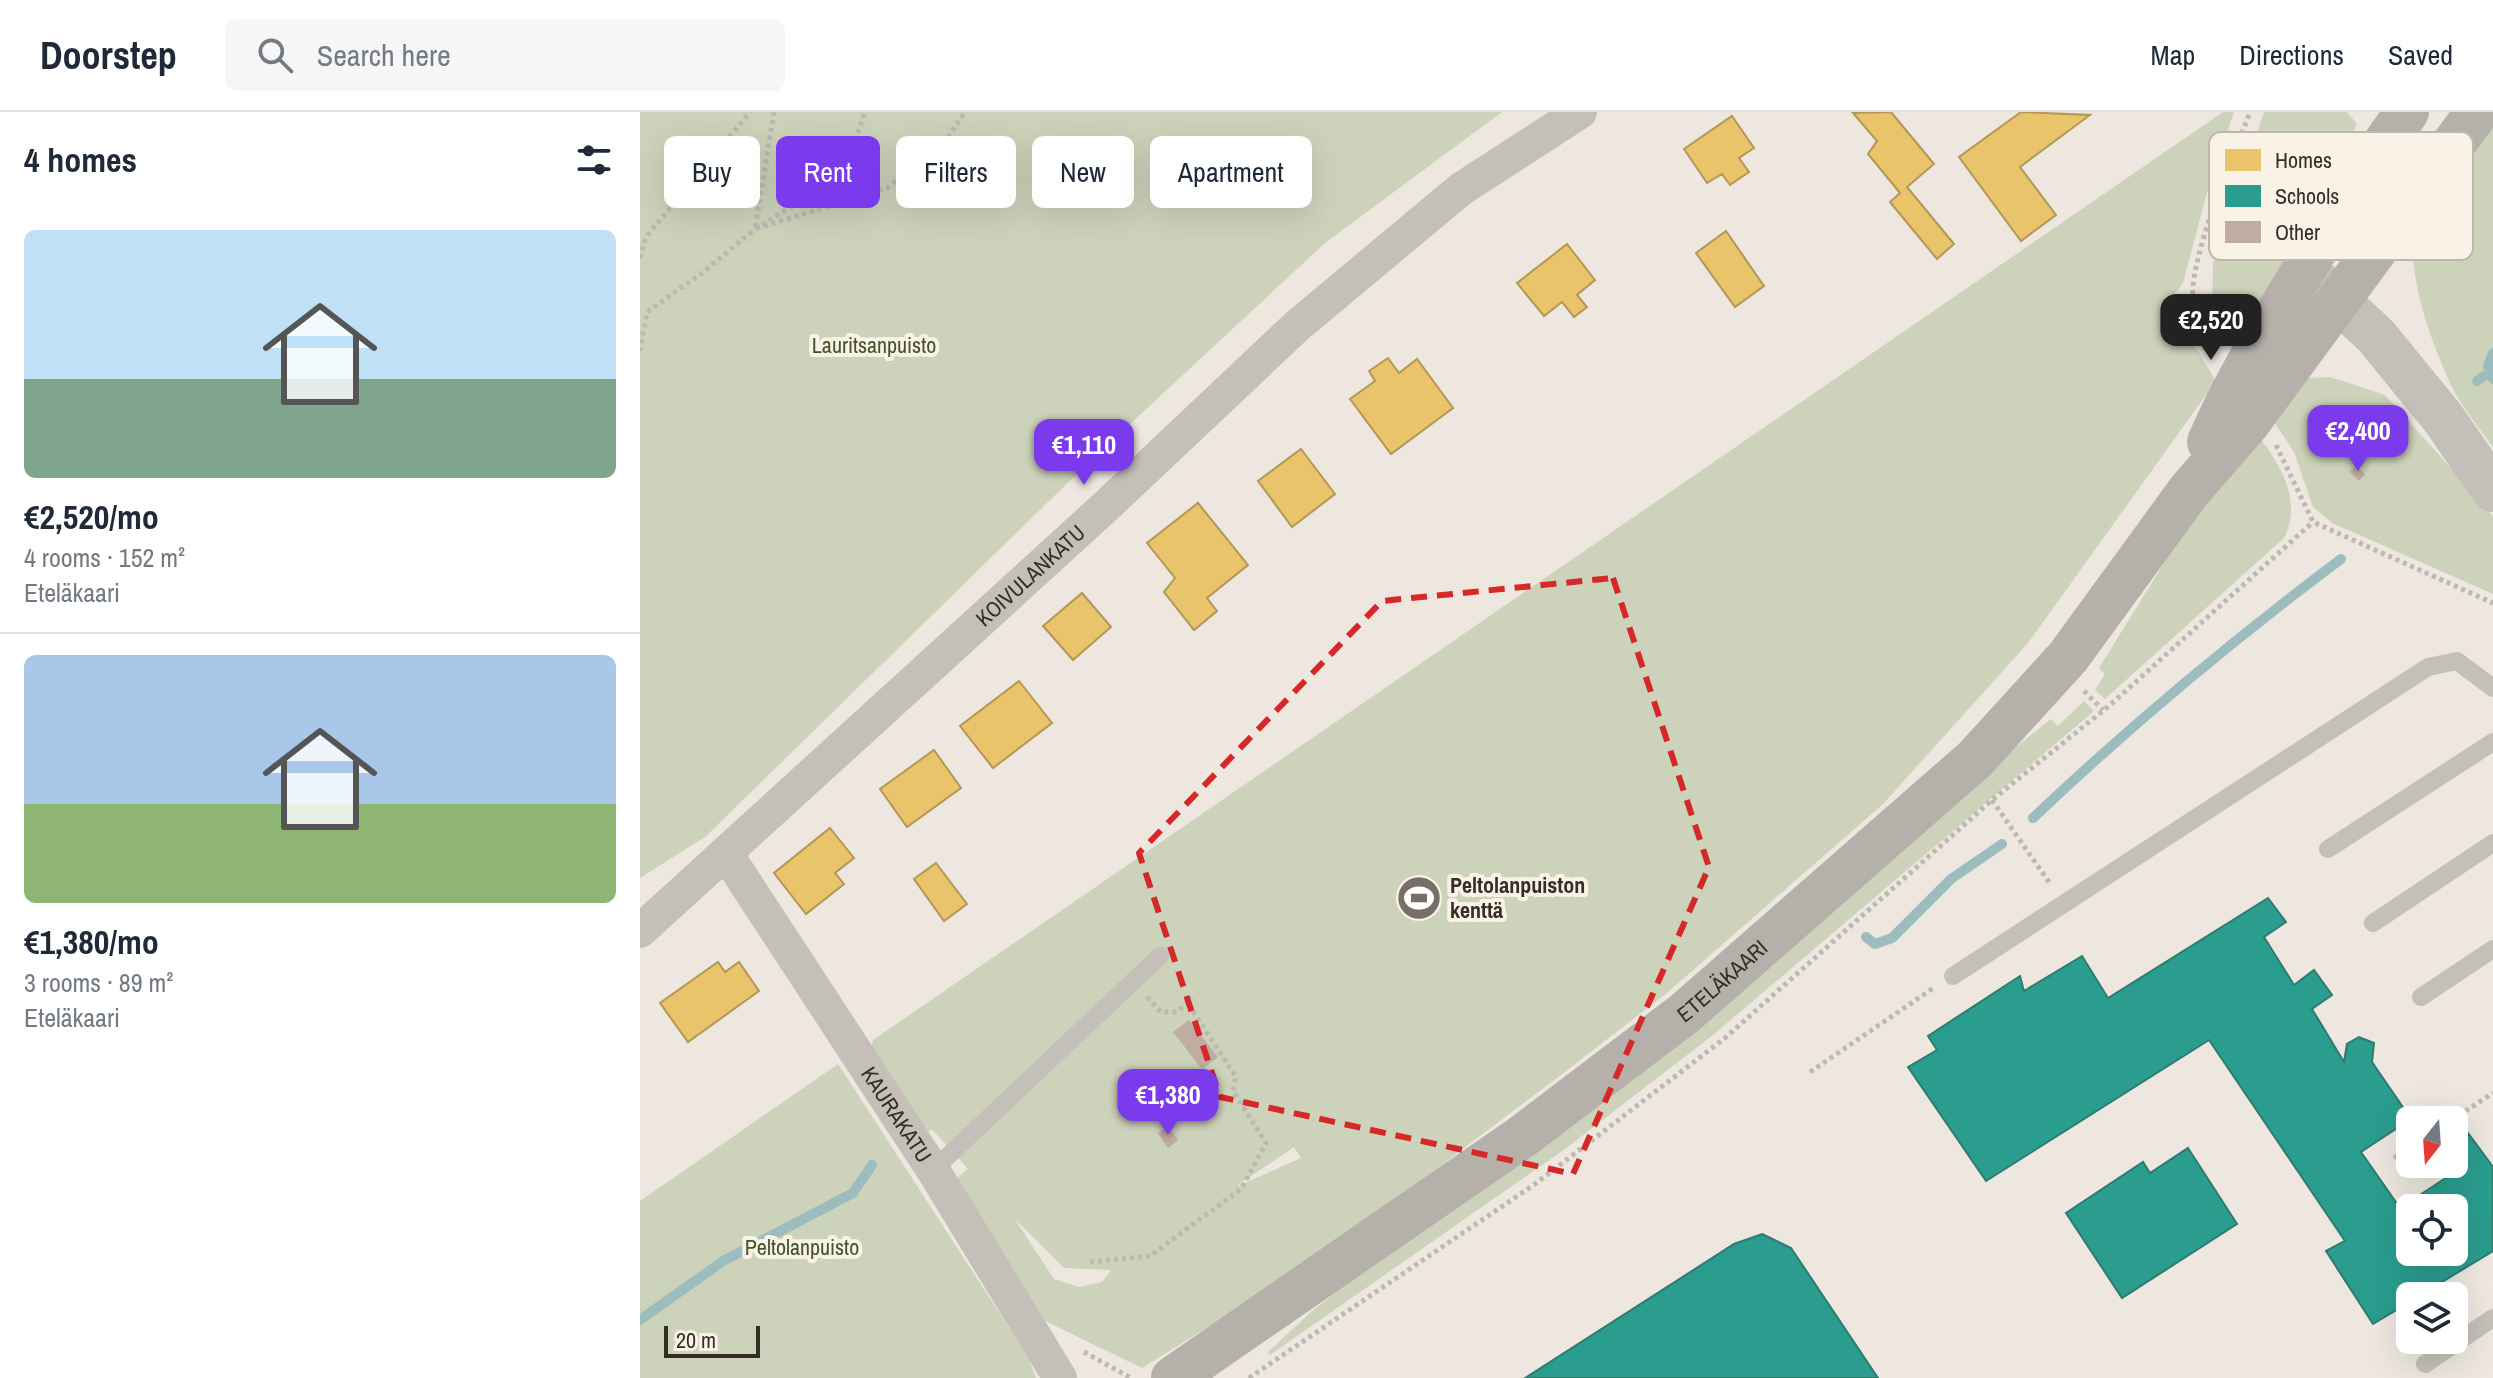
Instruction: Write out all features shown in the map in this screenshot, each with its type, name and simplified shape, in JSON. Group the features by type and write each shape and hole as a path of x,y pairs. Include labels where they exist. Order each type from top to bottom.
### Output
{"main road":[{"name":"ETELÄKAARI","path":"2392,132 2407,112"},
{"name":"ETELÄKAARI","path":"2462,132 2477,112"},
{"name":"ETELÄKAARI","path":"2189,491 2224,408 2310,260"},
{"name":"ETELÄKAARI","path":"1173,1378 1523,1136 1685,1013 1975,759 2068,657 2189,491 2249,422 2367,260"}],"street":[{"name":"KOIVULANKATU","path":"640,931 727,855 1297,326 1461,189 1580,112"},
{"path":"2304,269 2376,336 2434,407 2493,490"},
{"name":"KAURAKATU","path":"727,855 933,1170 1060,1378"}],"lane":[{"path":"1953,976 2062,902 2428,667 2457,661 2493,688"},
{"path":"2328,849 2493,742"},
{"path":"2373,923 2493,843"},
{"path":"2421,997 2493,949"},
{"path":"933,1170 1160,956"},
{"path":"2425,1364 2493,1318"}],"path":[{"path":"640,258 646,237 750,112"},
{"path":"755,229 774,112"},
{"path":"640,351 647,312 702,273 755,229 817,191 854,143 865,112"},
{"path":"755,229 887,188 947,139 965,112"},
{"path":"2243,132 2250,112"},
{"path":"2209,227 2194,280 2197,325 2220,364"},
{"path":"2271,434 2313,522 2493,603"},
{"path":"2084,691 2103,710"},
{"path":"1992,800 2062,902"},
{"path":"1810,1072 1953,976"},
{"path":"1090,1262 1150,1256 1241,1189 1266,1143 1233,1091 1236,1077 1190,1000 1177,1012 1161,1012 1133,982"},
{"path":"2468,1109 2493,1093"}],"highlighted area":[{"path":"1613,578 1709,867 1573,1174 1220,1097 1139,853 1382,601"}],"green space":[{"name":"Lauritsanpuisto","path":"640,112 1502,112 1325,243 1087,464 705,837 640,878"},
{"path":"2223,112 2234,112 2227,132 2209,132 2209,187 2183,283 2168,302 2216,381 2028,643 1883,804 1668,992 1419,1182 1216,1322 1142,1368 1045,1321 957,1178 968,1169 932,1129 927,1133 871,1050 873,1040","holes":["1294,1147 1301,1158 1238,1186","1014,1218 1064,1268 1111,1270 1102,1282 1079,1287 1054,1279"]},
{"path":"2264,112 2347,112 2357,124 2353,132 2257,132"},
{"path":"2493,112 2493,447 2458,398 2437,352 2421,303 2414,260 2473,260 2473,138"},
{"path":"2214,260 2290,260 2236,353 2212,311"},
{"path":"2330,377 2385,395 2488,509 2493,516 2493,594 2332,523 2313,507 2294,452 2269,414 2308,378"},
{"path":"2256,433 2273,457 2290,496 2289,524 2284,538 2105,699 2095,690 2105,674 2099,668 2187,526"},
{"path":"2084,701 2094,711 1713,1035 1565,1149 1270,1355 1268,1352 1311,1312 2051,719 2058,726"},
{"name":"Peltolanpuisto","path":"838,1064 1028,1357 1036,1378 640,1378 640,1201"}],"building: Homes":[{"path":"1891,112 1934,164 1907,187 1954,244 1937,259 1890,202 1900,193 1868,154 1877,141 1853,113"},
{"path":"2021,112 2090,115 2020,167 2056,215 2021,241 1959,157"},
{"path":"1732,116 1754,148 1739,158 1749,172 1730,185 1722,174 1707,183 1684,149"},
{"path":"1726,231 1764,286 1735,307 1696,253"},
{"path":"1567,244 1595,280 1577,295 1587,307 1574,317 1562,302 1544,316 1517,283"},
{"path":"1388,358 1399,373 1417,359 1453,408 1391,454 1350,399 1375,381 1369,371"},
{"path":"1301,449 1335,494 1292,527 1258,481"},
{"path":"1198,503 1248,565 1207,598 1217,611 1194,630 1164,592 1175,578 1147,543"},
{"path":"1082,593 1111,627 1073,660 1043,626"},
{"path":"1019,681 1052,723 993,768 960,726"},
{"path":"934,750 961,788 907,827 880,789"},
{"path":"830,828 854,858 835,873 844,884 806,914 774,873"},
{"path":"936,863 967,904 944,921 914,879"},
{"path":"718,962 725,972 739,962 759,991 688,1042 660,1003"}],"building: Schools":[{"path":"2268,898 2286,922 2264,937 2294,985 2314,970 2332,995 2312,1009 2344,1062 2347,1044 2359,1037 2374,1043 2372,1062 2402,1106 2396,1106 2396,1129 2361,1152 2396,1202 2396,1266 2468,1266 2468,1194 2421,1194 2446,1178 2468,1178 2468,1133 2493,1167 2493,1251 2442,1282 2396,1282 2396,1310 2373,1324 2326,1251 2345,1241 2209,1040 1986,1181 1908,1067 1937,1050 1928,1036 2020,976 2024,991 2082,956 2108,998"},
{"path":"2188,1148 2237,1224 2122,1298 2066,1213 2143,1162 2150,1173"},
{"path":"1762,1234 1791,1248 1878,1378 1525,1378 1734,1244"}],"building: Other":[{"path":"2356,466 2365,474 2359,481 2350,472"},
{"path":"1189,1020 1218,1057 1202,1069 1173,1032"},
{"path":"1168,1126 1178,1140 1168,1148 1158,1133"}],"waterway":[{"path":"2493,353 2488,366 2493,379"},
{"path":"2477,381 2490,372"},
{"path":"2033,818 2183,684 2341,559"},
{"path":"1866,937 1875,944 1892,938 1951,879 2002,844"},
{"path":"640,1320 723,1261 853,1193 872,1165"}],"place":[{"name":"Peltolanpuiston kenttä","path":"1419,898"}]}
